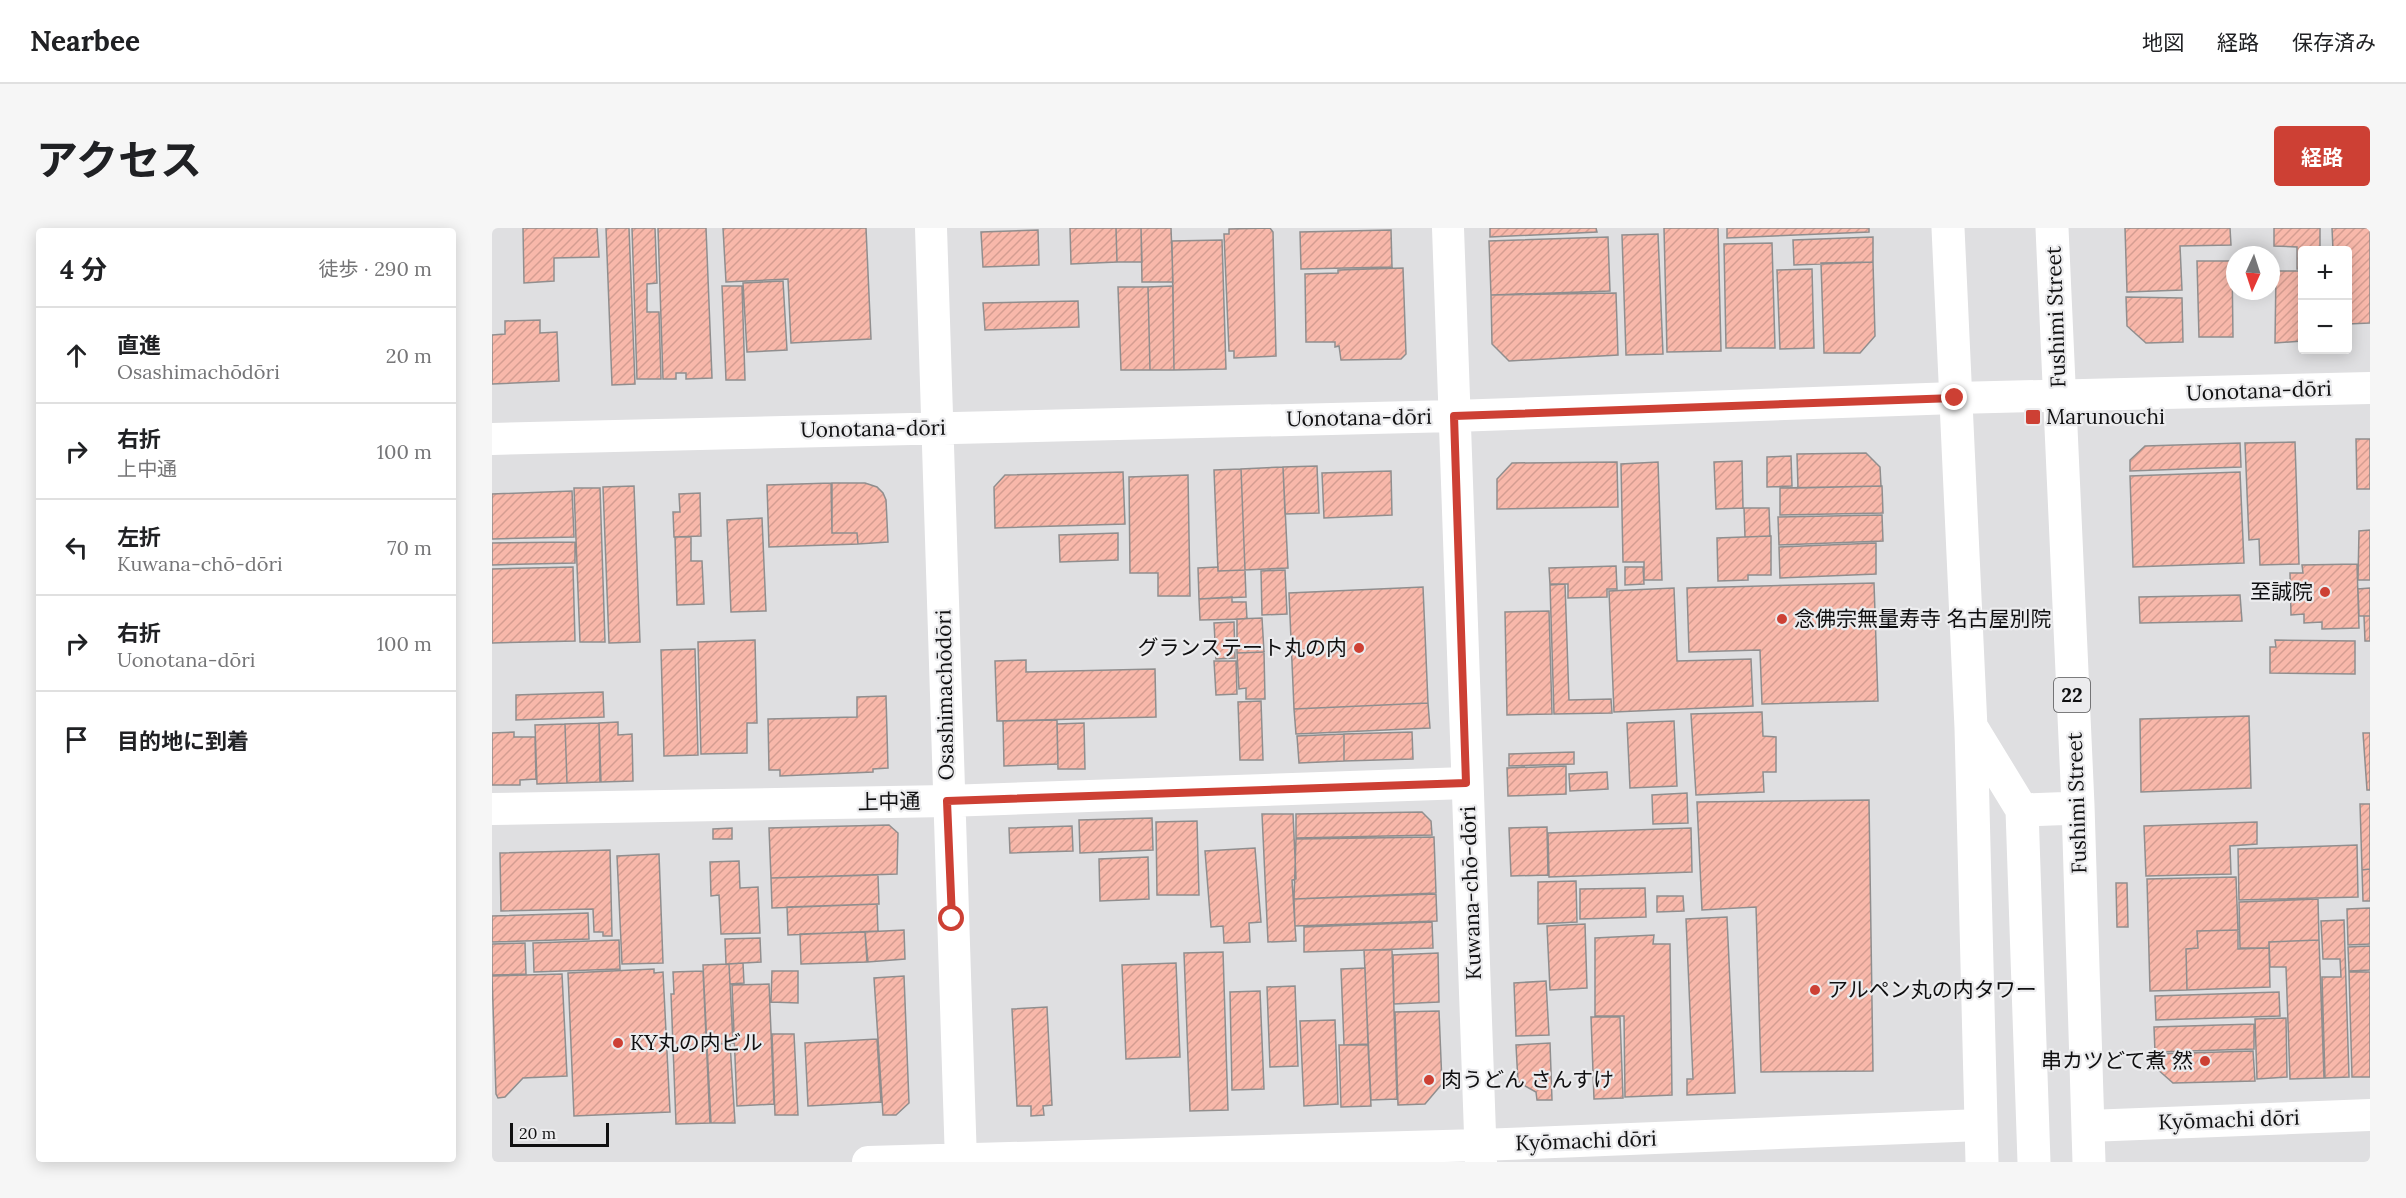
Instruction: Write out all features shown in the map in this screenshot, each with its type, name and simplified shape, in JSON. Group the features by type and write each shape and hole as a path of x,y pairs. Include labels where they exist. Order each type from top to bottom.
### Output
{"highway":[{"path":"1948,228 1971,728 1982,1162"},
{"name":"Fushimi Street","path":"2052,228 2078,808 2089,1162"},
{"path":"1971,728 2022,810 2034,1162"},
{"path":"2022,810 2078,808"}],"street":[{"name":"Osashimachōdōri","path":"931,228 947,801 961,1161"},
{"name":"Kuwana-chō-dōri","path":"1448,228 1481,1153"},
{"name":"Uonotana-dōri","path":"492,439 1454,416 1955,398 2370,388"},
{"name":"上中通","path":"492,809 947,801 1466,783"},
{"name":"Kyōmachi dōri","path":"2088,1126 2370,1115"},
{"name":"Kyōmachi dōri","path":"868,1162 1481,1153 1981,1125"}],"building":[{"path":"523,228 597,228 599,257 554,258 554,281 524,283"},
{"path":"606,228 629,228 635,384 612,385"},
{"path":"632,228 655,228 657,283 647,284 647,312 659,312 661,379 637,379"},
{"path":"658,228 706,228 712,378 686,379 686,373 676,373 676,379 663,379"},
{"path":"723,228 866,228 871,339 791,343 788,279 726,282"},
{"path":"1070,228 1116,228 1117,262 1071,264"},
{"path":"1116,228 1141,228 1142,262 1117,262"},
{"path":"1141,228 1171,228 1173,282 1142,282"},
{"path":"1270,228 1273,232 1276,356 1234,358 1234,351 1229,351 1224,234 1229,234 1229,229"},
{"path":"1490,228 1596,228 1597,232 1490,237"},
{"path":"1664,228 1718,228 1721,351 1667,352"},
{"path":"1727,228 1869,228 1869,232 1727,238"},
{"path":"2125,228 2230,228 2231,245 2180,246 2182,290 2127,292"},
{"path":"2274,228 2320,228 2320,246 2298,246 2298,269 2297,247 2274,246"},
{"path":"2332,228 2370,228 2370,323 2352,324 2352,246 2333,246"},
{"path":"1038,230 1039,265 983,267 981,232"},
{"path":"1391,230 1392,267 1301,269 1300,232"},
{"path":"1658,234 1663,354 1626,355 1622,235"},
{"path":"1608,237 1610,291 1491,295 1489,241"},
{"path":"1873,237 1873,262 1794,265 1793,240"},
{"path":"1222,240 1226,369 1174,370 1172,241"},
{"path":"1772,243 1775,348 1726,348 1724,244"},
{"path":"2197,261 2226,261 2226,300 2233,300 2233,337 2199,337"},
{"path":"1873,262 1875,336 1860,353 1824,353 1821,263"},
{"path":"1403,268 1406,354 1401,359 1341,360 1339,346 1335,347 1335,342 1306,342 1305,274 1338,273 1338,270"},
{"path":"1812,269 1814,348 1780,349 1777,270"},
{"path":"2280,271 2298,271 2298,341 2275,343 2276,300 2280,300"},
{"path":"783,281 787,350 747,352 743,283"},
{"path":"722,286 742,286 745,380 726,380"},
{"path":"1173,286 1174,370 1150,370 1148,287"},
{"path":"1118,287 1148,287 1150,370 1121,370"},
{"path":"1616,293 1618,355 1509,361 1492,344 1491,295"},
{"path":"2126,297 2182,298 2183,342 2146,343 2127,326"},
{"path":"1078,301 1079,327 985,330 983,303"},
{"path":"540,320 540,333 557,332 559,381 492,384 492,335 505,334 505,321"},
{"path":"2356,439 2370,439 2370,489 2357,489"},
{"path":"2295,442 2299,564 2260,565 2259,539 2249,540 2245,443"},
{"path":"2240,443 2241,467 2130,471 2130,460 2145,446"},
{"path":"1866,453 1880,467 1881,486 1798,488 1797,454"},
{"path":"1791,456 1792,486 1767,487 1767,457"},
{"path":"1742,461 1743,508 1716,509 1714,462"},
{"path":"1617,462 1618,507 1497,509 1497,479 1512,463"},
{"path":"1658,462 1662,580 1644,580 1644,562 1623,562 1621,464"},
{"path":"1317,466 1319,513 1285,514 1283,467"},
{"path":"1283,467 1288,568 1245,570 1241,469"},
{"path":"1241,469 1245,570 1218,571 1214,470"},
{"path":"1391,471 1392,515 1324,518 1322,473"},
{"path":"1123,472 1125,524 995,528 994,487 1005,475"},
{"path":"2240,472 2244,563 2133,567 2130,476"},
{"path":"1188,475 1190,596 1158,596 1158,573 1130,573 1129,477"},
{"path":"831,483 832,533 857,533 858,544 769,547 767,485"},
{"path":"832,483 865,483 877,487 883,493 886,500 888,542 858,544 857,533 832,533"},
{"path":"634,486 640,642 609,643 603,487"},
{"path":"1882,486 1883,513 1780,515 1780,488"},
{"path":"574,488 600,488 605,642 580,642"},
{"path":"572,491 574,537 492,539 492,494"},
{"path":"700,493 701,536 674,537 673,512 680,512 679,494"},
{"path":"1744,508 1769,508 1770,536 1745,537"},
{"path":"1882,515 1883,541 1779,545 1778,517"},
{"path":"762,518 766,611 731,612 727,520"},
{"path":"2370,530 2370,580 2358,580 2359,531"},
{"path":"1118,533 1118,560 1060,562 1059,535"},
{"path":"1771,536 1771,575 1748,575 1748,580 1718,581 1717,538"},
{"path":"675,537 691,537 691,561 702,561 704,604 677,605"},
{"path":"575,542 575,563 492,565 492,543"},
{"path":"1876,543 1876,574 1780,578 1779,547"},
{"path":"2357,564 2359,628 2322,629 2322,622 2304,623 2304,614 2291,615 2290,573 2303,573 2302,565"},
{"path":"1616,566 1617,589 1607,589 1607,597 1568,598 1568,584 1550,584 1549,568"},
{"path":"573,567 575,641 492,643 492,569"},
{"path":"1218,567 1218,571 1245,570 1246,597 1199,599 1198,568"},
{"path":"1625,567 1643,567 1644,584 1625,585"},
{"path":"1285,570 1287,614 1262,615 1261,571"},
{"name":"念佛宗無量寿寺 名古屋別院","path":"1874,583 1878,701 1762,704 1760,650 1689,652 1687,588"},
{"path":"1565,584 1569,700 1611,699 1612,713 1554,714 1550,585"},
{"name":"グランステート丸の内","path":"1423,587 1428,703 1294,709 1289,593"},
{"path":"1674,588 1677,661 1751,659 1753,706 1614,712 1609,591"},
{"path":"2370,588 2370,616 2359,616 2358,589"},
{"path":"2240,595 2242,621 2140,623 2139,597"},
{"path":"1232,597 1232,602 1246,602 1247,619 1200,620 1199,599"},
{"path":"1549,611 1552,714 1507,715 1505,612"},
{"path":"2364,616 2370,616 2370,641 2365,641"},
{"path":"1262,618 1264,652 1237,653 1237,619"},
{"path":"1234,622 1235,658 1216,659 1214,623"},
{"path":"755,640 757,723 747,723 747,753 701,754 698,642"},
{"path":"2275,640 2355,641 2355,674 2270,673 2270,647 2276,647"},
{"path":"695,649 698,755 664,756 661,650"},
{"path":"1264,652 1265,699 1246,699 1246,688 1239,689 1237,653"},
{"path":"1026,660 1026,672 1155,669 1156,717 997,721 995,661"},
{"path":"1214,661 1236,661 1237,694 1216,695"},
{"path":"603,692 604,717 516,720 516,695"},
{"path":"886,696 888,768 873,769 873,772 780,776 780,770 769,770 768,719 857,717 857,697"},
{"path":"1261,701 1263,760 1240,760 1238,702"},
{"path":"1428,703 1430,728 1296,734 1294,709"},
{"path":"1762,712 1763,736 1776,737 1776,772 1763,772 1764,792 1696,795 1691,714"},
{"path":"2249,716 2251,788 2141,792 2140,719"},
{"path":"1057,720 1058,764 1004,766 1003,721"},
{"path":"1674,721 1677,786 1630,788 1627,723"},
{"path":"618,722 618,735 632,734 633,781 601,782 599,723"},
{"path":"599,723 600,782 567,783 565,724"},
{"path":"1084,723 1085,769 1058,769 1057,724"},
{"path":"565,724 567,783 537,784 535,725"},
{"path":"514,732 514,737 535,737 536,779 520,780 520,785 492,785 492,733"},
{"path":"1412,732 1413,759 1344,761 1344,734"},
{"path":"2363,733 2370,733 2370,790 2367,790"},
{"path":"1344,734 1344,761 1299,763 1297,736"},
{"path":"1574,752 1574,764 1509,766 1509,754"},
{"path":"1566,766 1566,794 1508,796 1507,768"},
{"path":"1607,772 1608,789 1570,791 1569,774"},
{"path":"1687,793 1688,823 1653,824 1652,795"},
{"name":"アルペン丸の内タワー","path":"1869,800 1873,1071 1761,1072 1756,907 1702,910 1697,802"},
{"path":"2360,804 2370,804 2370,869 2362,870"},
{"path":"1422,812 1431,821 1432,835 1296,838 1296,814"},
{"path":"1262,814 1293,814 1296,879 1292,880 1296,941 1268,942"},
{"path":"1152,818 1153,850 1080,853 1079,820"},
{"path":"1197,821 1199,895 1157,895 1156,822"},
{"path":"2257,822 2257,844 2230,846 2231,874 2146,876 2144,826"},
{"path":"889,825 898,833 897,874 771,878 769,828"},
{"path":"1072,826 1073,851 1010,853 1009,828"},
{"path":"1547,827 1548,875 1511,876 1509,828"},
{"path":"732,828 732,839 713,839 713,829"},
{"path":"1691,828 1692,872 1549,877 1548,833"},
{"path":"1434,837 1436,893 1294,899 1296,839"},
{"path":"2357,845 2358,897 2239,900 2238,849"},
{"path":"1255,848 1261,922 1249,923 1250,942 1224,943 1223,926 1211,927 1205,851"},
{"path":"610,850 612,936 603,936 603,932 594,932 593,909 501,911 500,853"},
{"path":"659,854 663,963 622,964 617,856"},
{"path":"1148,857 1149,899 1100,901 1099,859"},
{"path":"739,861 740,888 758,887 760,933 721,934 719,895 711,896 710,862"},
{"path":"2370,869 2370,901 2363,901 2362,870"},
{"path":"878,875 879,904 772,908 771,878"},
{"path":"2236,877 2238,930 2197,931 2198,948 2186,949 2187,990 2150,991 2147,879"},
{"path":"1576,881 1577,922 1538,924 1538,882"},
{"path":"2116,883 2127,883 2128,927 2117,927"},
{"path":"1645,888 1646,917 1580,919 1580,889"},
{"path":"1436,894 1437,921 1295,926 1294,899"},
{"path":"1657,896 1683,896 1684,911 1657,912"},
{"path":"2318,899 2319,940 2269,942 2269,948 2240,948 2239,902"},
{"path":"877,904 878,931 788,935 787,907"},
{"path":"2370,908 2370,944 2348,945 2347,909"},
{"path":"588,913 589,939 492,942 492,916"},
{"path":"1727,917 1735,1093 1687,1095 1687,1079 1693,1079 1686,919"},
{"path":"2344,920 2349,1077 2325,1078 2322,977 2341,977 2340,959 2323,959 2321,921"},
{"path":"1432,922 1433,948 1304,952 1304,927"},
{"path":"1585,924 1587,988 1550,990 1547,926"},
{"path":"904,930 905,959 868,962 865,932"},
{"path":"2238,930 2238,949 2269,948 2270,987 2187,990 2186,949 2198,948 2197,931"},
{"path":"865,932 867,962 801,964 800,934"},
{"path":"1654,935 1653,944 1670,944 1672,1095 1625,1097 1624,1016 1595,1016 1595,938"},
{"path":"760,938 761,962 726,964 725,939"},
{"path":"619,940 620,969 534,972 533,943"},
{"path":"2319,940 2324,1078 2290,1079 2286,967 2270,967 2269,942"},
{"path":"525,943 526,974 492,975 492,944"},
{"path":"2370,946 2370,970 2349,971 2348,947"},
{"path":"1364,950 1392,950 1397,1099 1371,1100"},
{"path":"1223,952 1228,1110 1190,1111 1184,953"},
{"path":"1438,953 1439,1002 1394,1004 1393,955"},
{"path":"743,963 744,983 730,984 729,964"},
{"path":"1176,963 1180,1057 1126,1059 1122,965"},
{"path":"729,964 733,1043 707,1045 703,965"},
{"path":"1365,968 1368,1044 1344,1045 1341,969"},
{"name":"KY丸の内ビル","path":"654,969 654,973 663,972 670,1112 574,1116 568,973"},
{"path":"703,971 710,1123 676,1124 671,994 674,994 673,972"},
{"path":"772,971 798,971 798,1003 771,1002"},
{"path":"2349,972 2370,972 2370,1077 2352,1077"},
{"path":"562,974 567,1076 523,1078 505,1097 498,1098 496,1094 492,976"},
{"path":"904,976 909,1103 896,1115 883,1115 874,978"},
{"path":"1546,981 1549,1035 1516,1036 1514,983"},
{"path":"769,984 774,1104 737,1106 732,985"},
{"path":"1295,986 1298,1066 1270,1067 1267,987"},
{"path":"1260,991 1264,1089 1232,1090 1230,992"},
{"path":"2279,992 2280,1016 2156,1020 2155,996"},
{"path":"1047,1007 1052,1105 1043,1106 1044,1115 1031,1116 1031,1106 1017,1106 1012,1009"},
{"path":"1439,1011 1442,1084 1425,1104 1398,1105 1395,1012"},
{"path":"1591,1017 1620,1017 1623,1098 1594,1099"},
{"path":"2286,1018 2287,1077 2257,1079 2255,1019"},
{"path":"1335,1020 1338,1104 1304,1106 1300,1021"},
{"path":"2254,1024 2254,1049 2155,1052 2154,1027"},
{"path":"772,1034 794,1034 798,1115 775,1115"},
{"path":"877,1039 881,1102 808,1106 805,1043"},
{"path":"730,1043 735,1123 711,1123 707,1045"},
{"path":"1550,1043 1552,1100 1537,1100 1536,1092 1518,1082 1516,1045"},
{"path":"1339,1045 1368,1045 1371,1106 1341,1107"},
{"name":"串カツどて煮 然","path":"2253,1051 2255,1081 2173,1083 2156,1068 2155,1054"}],"place":[{"name":"Marunouchi","path":"2033,417"},
{"name":"至誠院","path":"2325,592"},
{"name":"念佛宗無量寿寺 名古屋別院","path":"1782,619"},
{"name":"グランステート丸の内","path":"1359,648"},
{"name":"アルペン丸の内タワー","path":"1815,990"},
{"name":"KY丸の内ビル","path":"618,1043"},
{"name":"串カツどて煮 然","path":"2205,1061"},
{"name":"肉うどん さんすけ","path":"1429,1080"}],"route":[{"path":"952,919 947,801 1466,783 1454,416 1955,398"}]}
